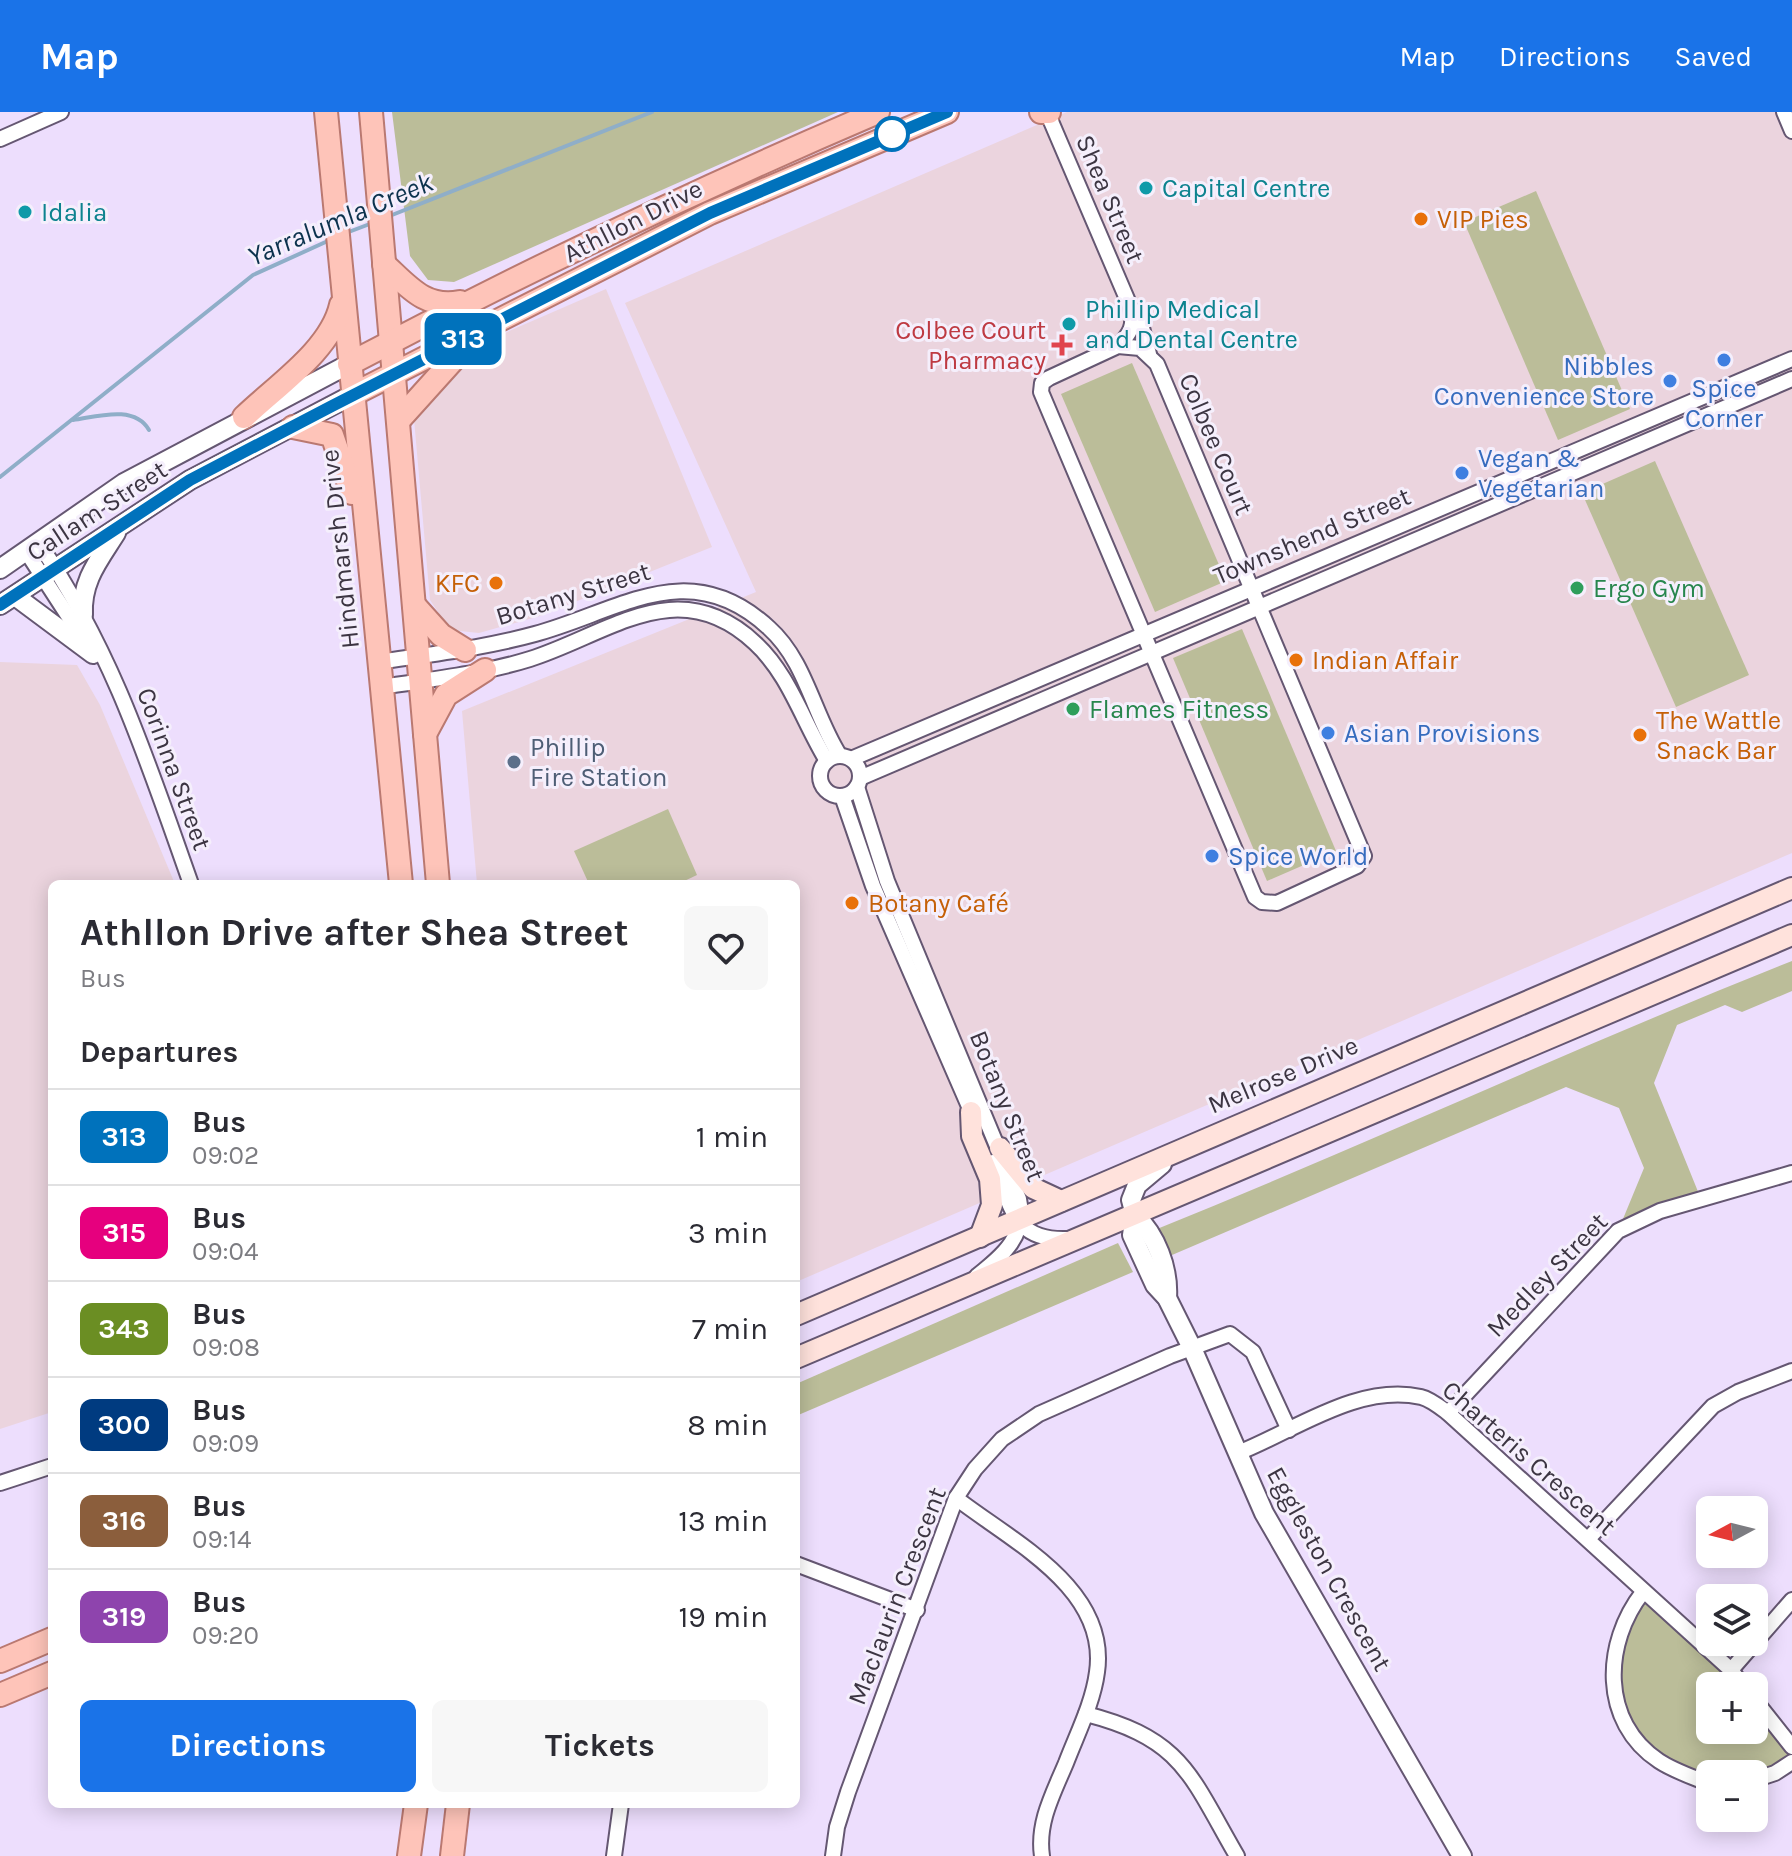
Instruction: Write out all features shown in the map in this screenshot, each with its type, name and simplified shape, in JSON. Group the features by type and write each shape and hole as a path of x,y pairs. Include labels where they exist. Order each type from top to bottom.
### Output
{"main road":[{"name":"Hindmarsh Drive","path":"326,112 401,880"},
{"path":"371,112 438,880"},
{"name":"Athllon Drive","path":"349,364 468,301 703,189 878,112"},
{"name":"Athllon Drive","path":"352,395 710,213 947,112"},
{"path":"383,257 417,295 434,304 468,301"},
{"path":"244,417 337,323 343,294"},
{"path":"399,420 481,329"},
{"path":"293,427 332,435 342,458 368,552"},
{"path":"414,605 441,635 465,650"},
{"path":"425,734 446,695 485,670"},
{"name":"Melrose Drive","path":"800,1313 1792,888"},
{"path":"800,1356 1080,1239 1133,1207 1792,935"},
{"path":"971,1112 972,1136 990,1179 992,1205 980,1237"},
{"path":"1000,1148 1033,1188 1061,1201"},
{"path":"0,1661 48,1641"},
{"path":"22,1686 21,1668 27,1650"},
{"path":"0,1671 22,1686"},
{"path":"0,1695 48,1675"},
{"path":"409,1856 415,1808"},
{"path":"452,1856 458,1808"}],"street":[{"path":"0,139 36,117 61,112"},
{"path":"1784,112 1792,131"},
{"name":"Shea Street","path":"1046,113 1130,306 1146,335 1149,354"},
{"name":"Shea Street","path":"1118,346 1128,336 1134,322 1130,306"},
{"name":"Colbee Court","path":"1118,346 1133,346 1149,354 1157,364 1364,856 1357,866 1277,903 1268,904 1255,897 1041,392 1042,383 1049,378 1118,346"},
{"name":"Townshend Street","path":"839,759 1792,359"},
{"name":"Callam Street","path":"0,569 124,483 349,364"},
{"name":"Townshend Street","path":"859,783 1259,607 1792,379"},
{"name":"Callam Street","path":"7,600 190,480 352,395"},
{"path":"83,615 82,595 88,577 122,524"},
{"name":"Corinna Street","path":"32,546 93,654 111,672"},
{"name":"Corinna Street","path":"50,574 83,615 136,724 190,880"},
{"name":"Botany Street","path":"379,662 465,650 539,633 656,592 675,590 709,594 752,615 782,642 839,759"},
{"path":"7,600 93,654"},
{"name":"Botany Street","path":"382,687 485,670 532,658 640,613 675,609 697,611 731,625 758,645 839,759"},
{"path":"839,759 858,767 859,783 842,796 829,793 822,783 821,771 839,759"},
{"name":"Botany Street","path":"859,783 887,881 1019,1199 1019,1221 1008,1250 964,1287"},
{"name":"Botany Street","path":"842,796 873,886 1019,1221 1032,1236 1080,1239"},
{"path":"1085,1190 1104,1190 1133,1207 1143,1177 1179,1150"},
{"name":"Medley Street","path":"1448,1413 1618,1231 1660,1211 1792,1173"},
{"name":"Eggleston Crescent","path":"1133,1207 1149,1229 1168,1281 1167,1298 1283,1549 1462,1856"},
{"name":"Maclaurin Crescent","path":"833,1856 837,1827 848,1792 956,1498 975,1469 1016,1429 1039,1414 1230,1334 1253,1352 1289,1430"},
{"path":"1588,1539 1713,1406 1738,1392 1792,1371"},
{"name":"Charteris Crescent","path":"1238,1453 1358,1400 1392,1394 1424,1397 1448,1413 1731,1670"},
{"path":"0,1483 48,1467"},
{"path":"956,1498 1074,1588 1090,1615 1098,1642 1097,1673 1086,1714 1045,1814 1039,1838 1042,1856"},
{"path":"800,1566 917,1610"},
{"path":"1643,1592 1623,1621 1613,1649 1619,1717 1633,1738 1659,1761 1696,1778"},
{"path":"1731,1670 1792,1600"},
{"path":"1086,1714 1145,1734 1170,1751 1190,1775 1237,1856"},
{"path":"1768,1717 1792,1747"},
{"path":"1768,1775 1792,1762"},
{"path":"614,1856 620,1808"}],"shaded area":[{"path":"1067,112 1792,112 1792,853 800,1280 800,880 477,880 462,711 756,592 625,303"},
{"path":"606,289 712,547 540,616 479,633 450,630 430,600 414,419 430,392 491,339"},
{"path":"0,662 77,665 100,705 173,880 48,880 48,1413 0,1429"}],"green space":[{"path":"392,112 838,112 454,282 428,280 410,256"},
{"path":"1536,191 1630,409 1558,440 1464,222"},
{"path":"1132,363 1226,581 1155,612 1061,394"},
{"path":"1655,461 1749,675 1676,707 1582,493"},
{"path":"1242,629 1336,851 1267,881 1173,658"},
{"path":"668,809 697,875 686,880 587,880 574,851"},
{"path":"1792,961 1792,991 1742,1012 1725,1005 1677,1025 1654,1083 1701,1199 1618,1231 1644,1168 1619,1108 1566,1087 1165,1258 1157,1229"},
{"path":"1118,1243 1133,1272 800,1414 800,1382"},
{"path":"1643,1592 1696,1642 1696,1656 1711,1656 1728,1672 1696,1672 1696,1744 1768,1744 1768,1717 1792,1747 1792,1762 1768,1770 1768,1760 1696,1760 1696,1778 1659,1761 1619,1717 1623,1621"}],"waterway":[{"name":"Yarralumla Creek","path":"387,217 652,112"},
{"name":"Yarralumla Creek","path":"346,233 375,222"},
{"name":"Yarralumla Creek","path":"0,477 253,275 330,240"},
{"path":"73,420 124,415 134,417 149,430"}],"bus line":[{"name":"313","path":"0,605 190,480 332,406 710,213 800,172 947,112"}],"place":[{"name":"Capital Centre","path":"1146,188"},
{"name":"Idalia","path":"25,212"},
{"name":"VIP Pies","path":"1421,219"},
{"name":"Phillip Medical and Dental Centre","path":"1069,324"},
{"name":"Colbee Court Pharmacy","path":"1062,345"},
{"name":"Spice Corner","path":"1724,360"},
{"name":"Nibbles Convenience Store","path":"1670,381"},
{"name":"Vegan & Vegetarian","path":"1462,473"},
{"name":"KFC","path":"496,583"},
{"name":"Ergo Gym","path":"1577,588"},
{"name":"Indian Affair","path":"1296,660"},
{"name":"Flames Fitness","path":"1073,709"},
{"name":"Asian Provisions","path":"1328,733"},
{"name":"The Wattle Snack Bar","path":"1640,735"},
{"name":"Phillip Fire Station","path":"514,762"},
{"name":"Spice World","path":"1212,856"},
{"name":"Botany Café","path":"852,903"}]}
